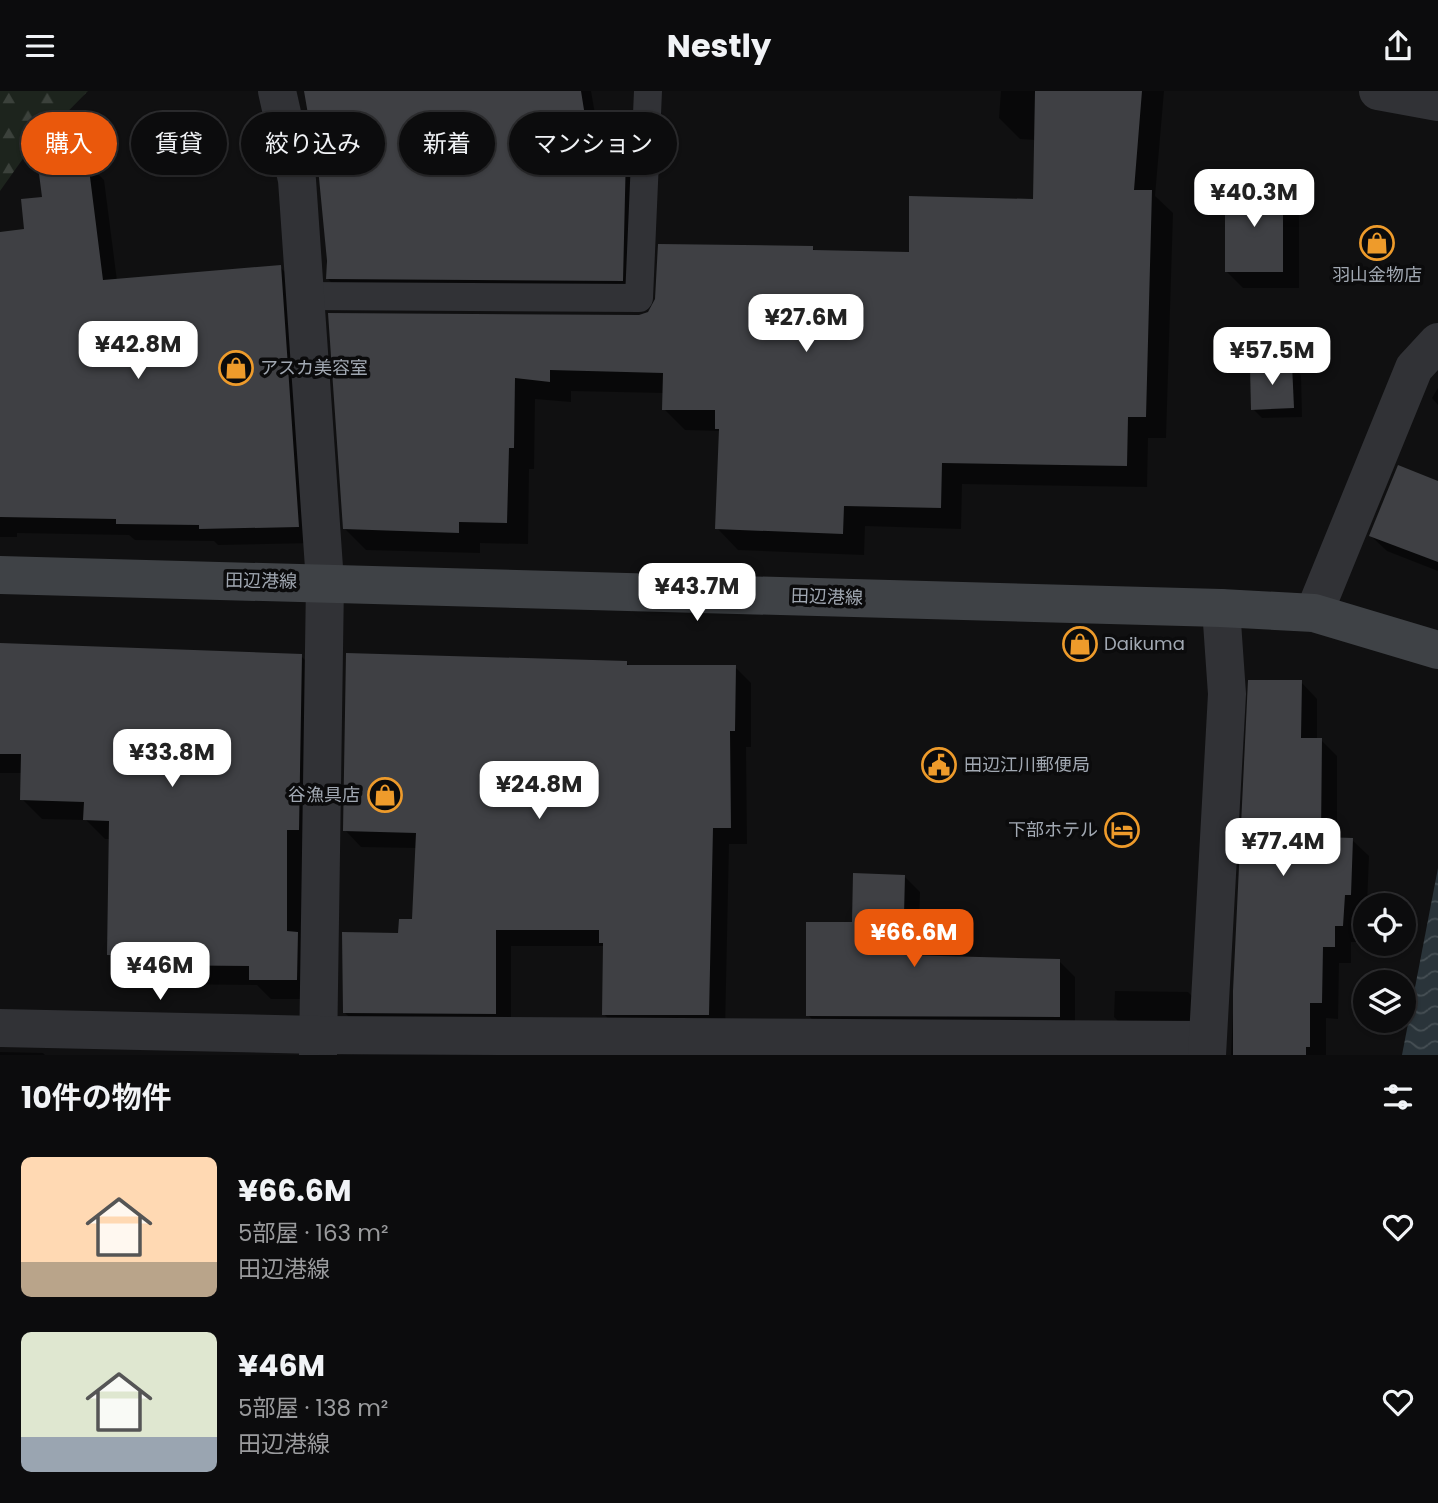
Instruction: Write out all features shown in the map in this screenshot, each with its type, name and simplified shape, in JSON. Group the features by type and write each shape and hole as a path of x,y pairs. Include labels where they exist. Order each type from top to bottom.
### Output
{"main road":[{"name":"田辺港線","path":"0,575 1221,608 1314,613 1438,650"}],"street":[{"path":"276,91 297,180 325,582 319,1045"},
{"path":"1378,91 1438,102"},
{"path":"1314,613 1414,368 1438,342"},
{"path":"0,1028 319,1045 1206,1047 1227,694 1221,608"}],"lane":[{"path":"305,296 639,298 648,91"}],"green space":[{"path":"0,91 88,91 67,112 21,112 21,161 0,191"}],"water":[{"path":"1438,868 1438,1055 1402,1055 1406,1033 1416,1033 1416,982"}],"building":[{"path":"304,91 581,91 584,112 509,112 509,175 625,175 623,281 326,279 327,261 318,175 385,175 385,112 308,112"},
{"path":"1035,91 1142,91 1134,190 1152,190 1146,417 1128,417 1127,466 942,463 941,508 844,506 843,534 715,529 719,429 715,429 715,410 662,410 663,373 550,370 550,382 515,378 514,448 509,448 507,523 459,522 459,533 343,529 328,313 639,315 648,312 655,299 658,244 813,246 813,250 909,252 909,196 1033,199"},
{"path":"39,175 90,175 103,280 281,265 299,527 199,529 199,525 116,524 116,519 0,517 0,232 24,229 21,199 42,197"},
{"path":"1234,186 1283,186 1283,272 1225,272 1225,191 1234,191"},
{"path":"1292,364 1294,408 1251,410 1250,366"},
{"path":"1398,465 1438,481 1438,562 1369,536"},
{"path":"0,643 302,654 299,830 287,830 287,931 298,932 297,980 249,980 249,966 140,965 140,956 107,955 109,821 83,820 84,802 20,800 21,754 0,754"},
{"path":"346,653 627,661 627,665 736,665 735,731 730,731 731,828 713,828 709,1015 602,1015 603,943 599,943 599,930 496,930 496,1014 343,1013 342,932 398,933 399,919 412,919 416,833 343,831"},
{"path":"1248,680 1302,680 1301,738 1322,738 1321,837 1353,838 1351,895 1345,895 1343,926 1335,926 1335,947 1323,947 1322,1003 1310,1003 1310,1047 1306,1047 1306,1055 1233,1055 1233,991"},
{"path":"853,873 905,875 903,955 1060,959 1060,1017 806,1016 806,922 852,922"}],"place":[{"name":"羽山金物店","path":"1377,243"},
{"name":"アスカ美容室","path":"236,368"},
{"name":"Daikuma","path":"1080,644"},
{"name":"田辺江川郵便局","path":"939,765"},
{"name":"谷漁具店","path":"385,795"},
{"name":"下部ホテル","path":"1122,830"}]}
